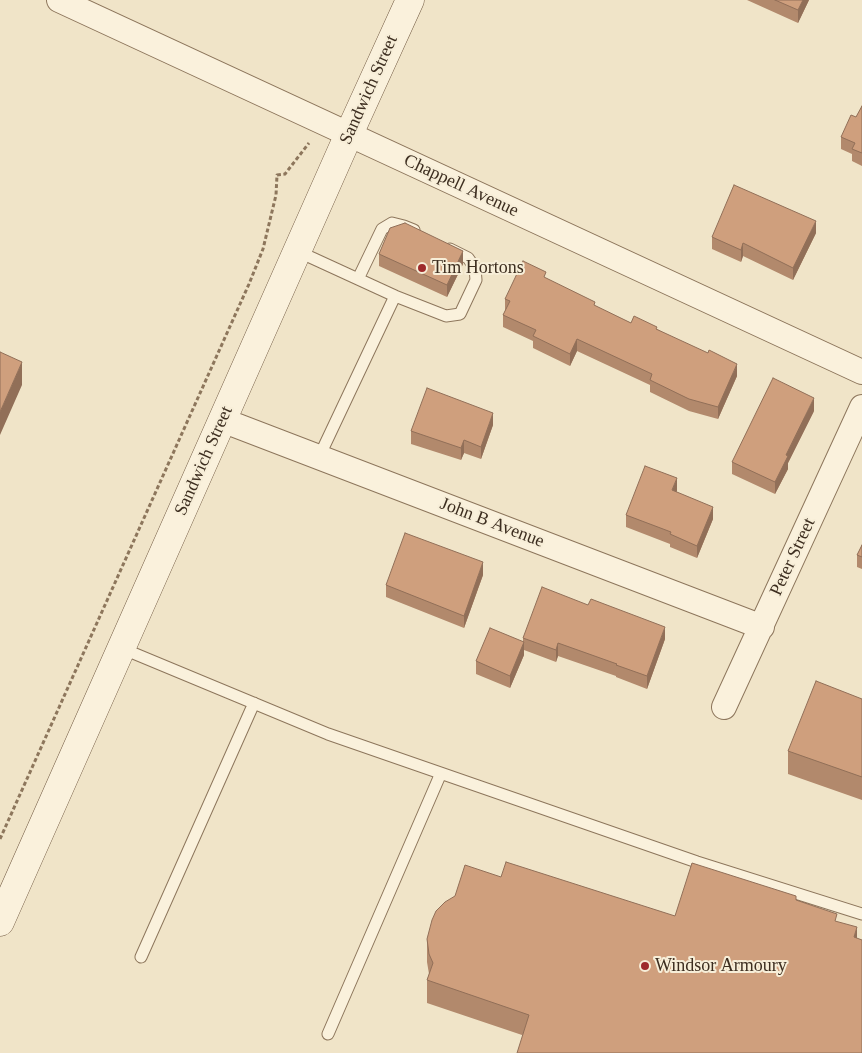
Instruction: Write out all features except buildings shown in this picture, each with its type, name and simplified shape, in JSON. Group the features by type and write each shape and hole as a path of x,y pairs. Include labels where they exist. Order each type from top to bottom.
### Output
{"main road":[{"name":"Sandwich Street","path":"0,922 297,251 337,128 410,0"}],"street":[{"name":"Chappell Avenue","path":"60,0 862,372"},
{"name":"Peter Street","path":"724,707 862,407"},
{"name":"John B Avenue","path":"222,420 762,626"}],"lane":[{"path":"358,279 382,229 392,223 404,226 420,234"},
{"path":"297,251 395,296 446,316 460,314 476,280 475,268 468,258 436,242"},
{"path":"319,458 395,296"},
{"path":"121,648 328,734 697,862 862,914"},
{"path":"141,957 254,703"},
{"path":"328,1034 441,773"}],"path":[{"path":"0,839 249,284 263,249 278,175 285,174 337,128"}],"place":[{"name":"Tim Hortons","path":"422,268"},
{"name":"Windsor Armoury","path":"645,966"}]}
